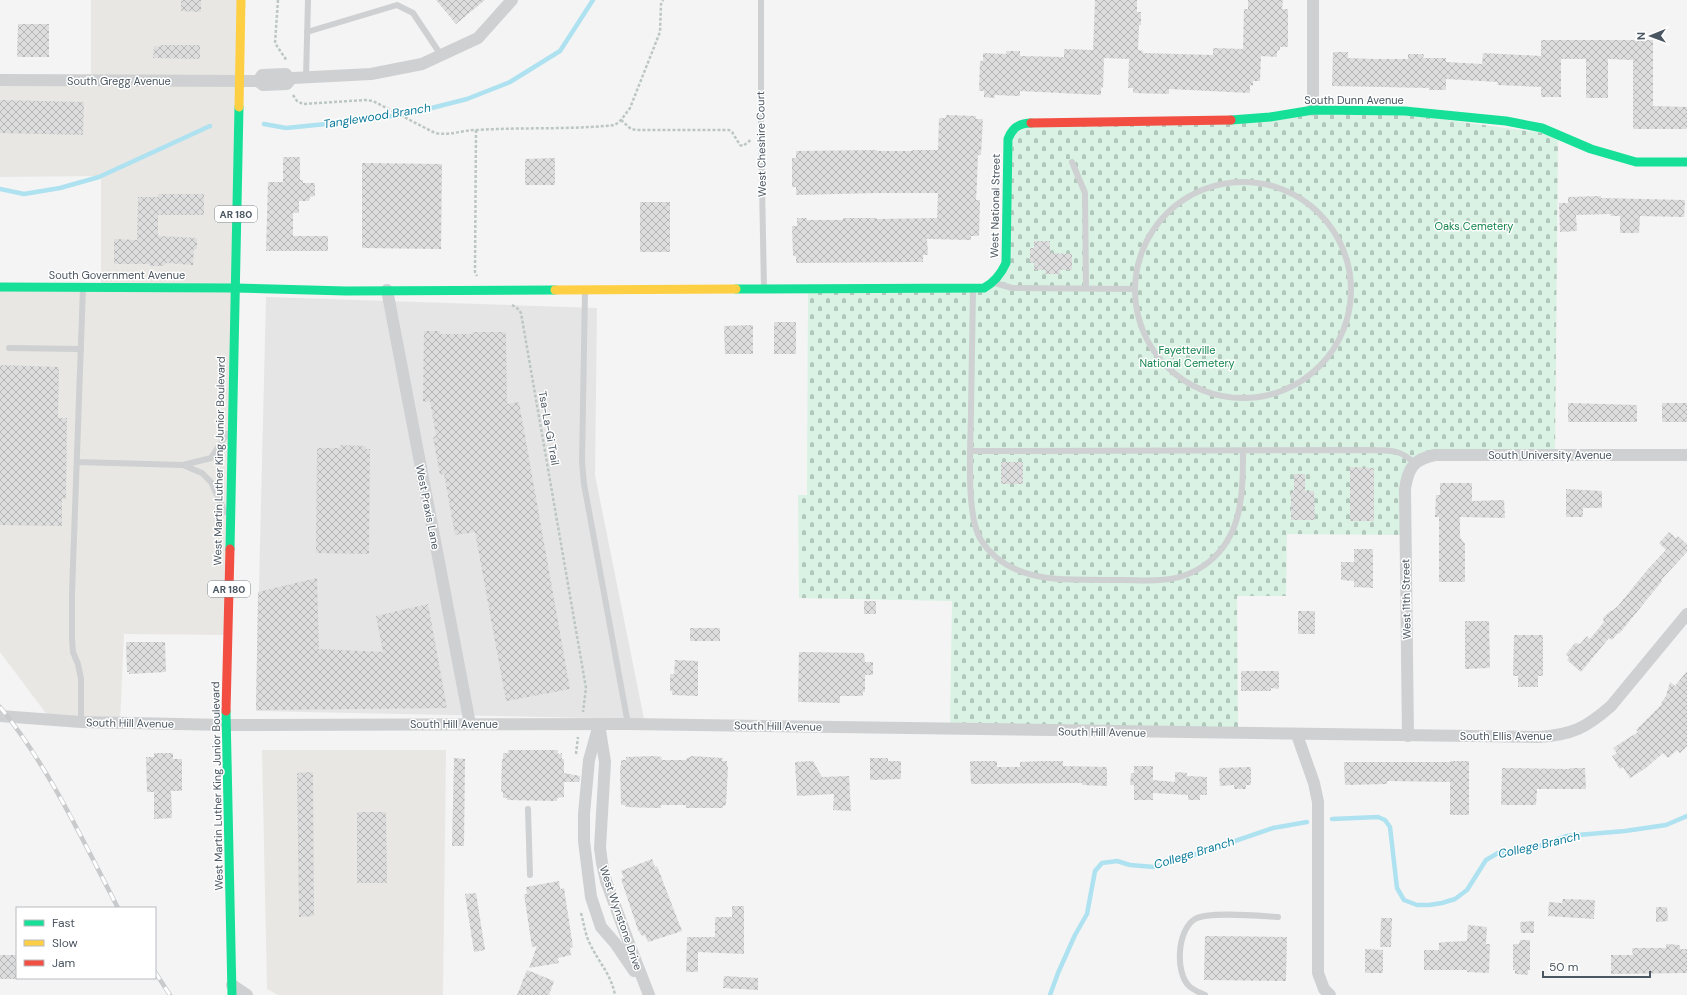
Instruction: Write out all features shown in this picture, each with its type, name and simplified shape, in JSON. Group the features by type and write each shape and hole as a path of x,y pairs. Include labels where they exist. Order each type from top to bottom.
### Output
{"street":[{"name":"West Martin Luther King Junior Boulevard","path":"232,990 226,725 241,0"},
{"path":"306,78 371,74 422,64 478,38 512,0"},
{"path":"1313,0 1313,110"},
{"name":"South Gregg Avenue","path":"0,80 258,81 263,85 287,84 290,80 306,78"},
{"name":"South Dunn Avenue","path":"1014,126 1027,123 1243,120 1313,110 1405,111 1506,121 1542,128 1591,149 1636,162 1687,162"},
{"name":"West National Street","path":"994,283 1002,274 1006,263 1008,139 1014,126"},
{"name":"South Government Avenue","path":"0,287 235,288 346,291 764,288 973,289 984,288 994,283"},
{"name":"West Praxis Lane","path":"387,290 470,724"},
{"name":"South University Avenue","path":"1414,464 1424,457 1435,455 1687,455"},
{"name":"West 11th Street","path":"1408,736 1405,489 1407,475 1414,464"},
{"name":"South Ellis Avenue","path":"1297,735 1538,738 1559,736 1579,730 1611,706 1687,614"},
{"name":"South Hill Avenue","path":"0,716 81,722 226,725 628,724 1297,735"},
{"name":"West Wynstone Drive","path":"599,724 589,760 584,814 584,841 591,897 600,927 615,943 634,971 642,976"},
{"name":"West Wynstone Drive","path":"599,724 605,762 600,848 602,863 606,881 649,995"},
{"path":"1297,735 1314,783 1318,802 1318,973 1323,993"},
{"path":"232,990 247,995"}],"lane":[{"path":"306,78 308,0"},
{"name":"West Cheshire Court","path":"760,0 764,288"},
{"path":"307,32 397,5 412,13 441,55"},
{"path":"1072,162 1085,193 1086,288"},
{"path":"1248,182 1269,185 1289,192 1307,203 1323,217 1336,234 1345,254 1350,274 1351,296 1348,316 1341,336 1330,354 1317,370 1300,383 1281,392 1261,398 1240,399 1218,396 1198,389 1180,379 1164,364 1151,348 1141,328 1136,308 1135,289 1138,265 1145,245 1155,226 1169,210 1186,197 1206,188 1226,183 1248,182"},
{"path":"994,283 1012,288 1135,289"},
{"path":"81,722 81,679 72,638 83,287"},
{"path":"585,289 582,462 584,484 628,724"},
{"path":"973,289 970,451 972,510 980,538 991,554 1006,565 1025,574 1043,578 1160,580 1180,577 1197,570 1224,548 1238,517 1243,476 1243,451"},
{"path":"9,348 81,349"},
{"path":"77,462 183,465 202,461 211,458 232,428"},
{"path":"970,451 1396,451 1406,455 1414,464"},
{"path":"183,465 202,473 211,482 230,523"},
{"path":"528,809 530,875"},
{"path":"1205,995 1189,986 1182,971 1180,951 1183,933 1195,919 1206,915 1278,917"}],"path":[{"path":"381,106 442,135 451,135 476,130 614,125 621,120 630,108 660,32 661,4 663,0"},
{"path":"621,120 631,129 636,130 729,130 732,132 738,143 743,146 761,132"},
{"path":"476,130 476,272 480,289"},
{"name":"Tsa-La-Gi Trail","path":"504,305 512,305 521,313 586,688 576,757"}],"shaded area":[{"path":"91,0 241,0 228,635 124,634 120,723 51,720 0,652 0,287 101,287 101,176 0,177 0,80 91,80"},
{"path":"266,297 597,308 595,475 644,719 256,711"},
{"path":"262,750 446,750 443,995 278,995 267,989"}],"green space":[{"name":"Fayetteville National Cemetery","path":"1372,110 1558,135 1555,456 1435,455 1407,475 1405,535 1287,534 1286,596 1237,596 1238,734 950,729 952,601 799,598 798,495 807,495 808,289 973,289 1002,274 1014,127"}],"building":[{"path":"181,0 201,0 201,12 181,11"},
{"path":"436,0 485,0 456,24"},
{"path":"1095,0 1137,0 1137,12 1141,12 1138,50 1143,51 1143,53 1213,55 1213,48 1243,49 1244,9 1248,9 1248,0 1283,0 1282,9 1288,9 1288,47 1280,47 1280,50 1277,51 1277,57 1261,56 1260,81 1253,81 1253,86 1250,85 1250,93 1169,89 1169,94 1133,93 1133,88 1128,88 1129,59 1104,58 1103,88 1101,87 1101,95 1020,91 1020,96 995,95 994,98 984,97 984,91 979,91 980,61 983,61 983,53 1006,54 1006,51 1020,51 1020,56 1064,57 1064,49 1093,50"},
{"path":"18,24 49,24 49,57 17,57"},
{"path":"1541,40 1653,40 1653,106 1687,107 1687,129 1633,129 1633,60 1608,59 1608,98 1586,98 1586,59 1561,59 1561,97 1541,97 1541,87 1497,85 1498,82 1446,79 1446,90 1429,90 1429,88 1332,86 1333,52 1348,52 1348,58 1374,59 1408,59 1408,54 1424,54 1423,58 1446,58 1446,62 1482,64 1483,53 1541,56"},
{"path":"160,45 200,45 200,59 153,58 154,46 160,47"},
{"path":"0,100 84,102 83,135 0,133"},
{"path":"946,115 976,116 976,119 983,119 981,155 978,155 976,200 980,200 979,236 971,236 971,240 927,239 928,255 923,255 923,262 796,263 796,256 793,256 792,226 797,226 797,218 807,218 807,220 843,220 843,218 937,218 938,193 796,195 796,187 792,187 792,158 796,158 796,151 938,150 939,118 946,118"},
{"path":"283,157 300,157 300,180 303,180 303,183 315,183 315,196 310,197 309,201 299,201 299,213 293,213 293,236 328,236 328,251 266,251 268,182 283,182"},
{"path":"555,158 555,185 525,185 525,159"},
{"path":"362,163 442,164 441,249 362,248"},
{"path":"158,194 204,194 204,215 158,215 158,236 197,238 197,249 194,249 193,265 167,263 163,266 151,266 149,264 114,264 114,239 137,240 138,197 158,197"},
{"path":"1601,196 1601,198 1685,200 1684,217 1640,216 1639,233 1620,233 1620,216 1610,216 1611,214 1576,215 1577,231 1560,232 1559,203 1568,203 1568,197"},
{"path":"640,202 670,202 670,252 640,252"},
{"path":"1034,241 1050,241 1050,253 1072,254 1072,270 1060,270 1060,274 1045,274 1045,270 1034,270 1034,263 1030,263 1030,248 1034,248"},
{"path":"774,322 796,322 796,354 774,354"},
{"path":"753,325 753,354 725,354 724,326"},
{"path":"424,331 440,331 440,334 472,334 473,332 506,333 507,404 519,402 570,689 506,701 475,532 455,535 444,474 440,475 433,437 436,436 430,401 423,402"},
{"path":"0,365 59,367 58,418 67,418 66,499 62,499 62,526 0,525"},
{"path":"1568,403 1637,405 1637,422 1568,422"},
{"path":"1662,403 1687,403 1687,422 1662,422"},
{"path":"340,445 366,446 366,449 370,449 369,554 316,553 317,448 340,448"},
{"path":"1001,462 1023,462 1023,484 1001,484"},
{"path":"1350,467 1374,468 1374,521 1350,521"},
{"path":"1294,474 1305,474 1305,491 1314,491 1315,520 1291,520 1291,491 1294,491"},
{"path":"1440,483 1472,483 1472,501 1504,500 1505,518 1460,517 1460,537 1465,544 1465,582 1439,582 1439,517 1435,517 1436,495 1440,495"},
{"path":"1566,489 1602,491 1602,508 1583,508 1583,517 1566,517"},
{"path":"1669,532 1676,538 1678,536 1687,544 1687,552 1661,580 1662,581 1619,634 1618,633 1612,640 1609,638 1581,672 1567,660 1569,657 1566,654 1575,643 1580,644 1587,636 1590,639 1604,622 1603,618 1618,606 1648,569 1666,550 1659,543"},
{"path":"1354,549 1373,549 1373,588 1354,587 1354,581 1341,580 1341,562 1354,562"},
{"path":"317,578 319,649 383,652 376,616 428,604 447,708 256,710 258,592"},
{"path":"864,601 876,601 876,614 864,614"},
{"path":"1298,611 1315,611 1315,634 1298,634"},
{"path":"1465,621 1489,621 1490,668 1465,669"},
{"path":"690,628 720,628 720,641 690,641"},
{"path":"1514,635 1543,635 1543,676 1538,676 1538,687 1518,687 1518,676 1513,676"},
{"path":"126,642 165,642 166,672 129,674 129,672 127,672"},
{"path":"799,652 864,653 865,662 873,662 873,675 865,675 865,692 863,692 863,696 840,696 840,703 798,702"},
{"path":"675,660 698,661 698,696 672,695 672,691 670,691 670,674 674,674"},
{"path":"1241,671 1279,671 1279,689 1271,688 1271,691 1241,691"},
{"path":"1687,671 1687,746 1680,753 1677,750 1668,758 1663,753 1646,768 1630,778 1623,767 1620,769 1612,756 1617,753 1613,748 1638,732 1636,730 1662,704 1661,703 1666,696 1670,682 1675,686"},
{"path":"508,750 558,750 558,754 562,753 562,759 564,759 564,773 580,776 579,782 564,782 564,797 557,798 557,801 507,800 507,798 503,798 503,792 501,792 503,753 508,753"},
{"path":"154,753 173,753 173,759 182,759 182,791 171,791 172,818 154,819 154,792 147,792 146,757 154,757"},
{"path":"692,756 723,758 722,761 727,761 728,767 726,805 723,806 723,808 686,808 686,805 661,805 661,808 656,808 626,807 625,805 621,805 621,760 626,760 626,757 661,757 662,760 686,760"},
{"path":"454,758 465,759 464,846 452,846"},
{"path":"870,758 888,758 888,761 901,761 901,779 870,780"},
{"path":"813,761 822,777 849,776 851,811 833,810 834,794 797,796 795,762"},
{"path":"970,761 997,761 997,767 1020,767 1020,762 1063,761 1063,766 1107,767 1107,786 1082,785 1082,783 971,784"},
{"path":"1469,761 1469,815 1450,815 1450,782 1387,781 1387,784 1345,785 1344,762"},
{"path":"1134,766 1153,766 1153,780 1175,782 1175,772 1187,773 1187,776 1207,777 1207,795 1200,795 1200,800 1188,800 1188,795 1153,793 1153,800 1134,800 1134,785 1130,785 1131,773 1134,773"},
{"path":"1251,767 1251,785 1246,785 1246,789 1234,789 1234,785 1220,786 1219,768"},
{"path":"1502,768 1585,768 1586,789 1537,789 1536,805 1501,805"},
{"path":"313,772 314,916 299,917 297,773"},
{"path":"357,812 386,812 387,883 357,883"},
{"path":"652,859 655,867 657,866 682,931 648,942 645,935 642,936 638,930 621,879 624,878 621,871"},
{"path":"559,881 560,889 564,888 573,947 570,948 571,955 558,958 559,963 529,968 537,946 532,947 524,894 527,894 526,887"},
{"path":"476,893 485,950 474,952 465,894"},
{"path":"1563,899 1595,900 1594,919 1548,916 1549,902 1562,903"},
{"path":"732,906 744,906 744,954 698,952 698,972 686,972 687,937 715,937 715,917 732,917"},
{"path":"1656,907 1667,907 1668,921 1656,922"},
{"path":"1381,918 1392,918 1391,947 1380,947"},
{"path":"1534,921 1534,933 1521,933 1520,922"},
{"path":"1468,925 1487,927 1486,944 1490,944 1489,973 1467,972 1467,970 1424,970 1424,950 1439,950 1439,943 1467,941"},
{"path":"1205,936 1287,937 1286,981 1204,980"},
{"path":"1520,940 1530,940 1530,970 1528,970 1528,975 1515,974 1515,970 1513,970 1513,944 1519,944"},
{"path":"1666,944 1680,945 1680,949 1687,949 1687,973 1611,974 1611,955 1633,955 1632,948 1666,948"},
{"path":"1365,949 1383,950 1383,973 1365,973"},
{"path":"0,955 16,955 16,979 0,979"},
{"path":"527,970 554,981 549,995 517,995"},
{"path":"724,976 758,978 758,990 723,988"}],"waterway":[{"name":"Tanglewood Branch","path":"264,124 286,128 346,122 408,114 467,99 510,82 560,51 593,0"},
{"name":"Tanglewood Branch","path":"0,189 24,194 60,188 99,177 210,126"},
{"name":"College Branch","path":"1332,819 1378,817 1385,820 1390,827 1397,888 1404,900 1417,905 1429,905 1455,899 1467,890 1486,860 1498,853 1529,850 1566,836 1625,831 1666,825 1687,816"},
{"name":"College Branch","path":"1050,995 1075,935 1087,914 1095,871 1102,863 1117,861 1130,865 1154,867 1273,828 1307,822"}],"railway":[{"path":"0,707 34,754 64,804 117,907"},
{"path":"156,974 170,995"}],"traffic: fast":[{"path":"230,549 239,107"},
{"path":"1231,120 1270,117 1313,110 1405,111 1506,121 1542,128 1591,149 1636,162 1687,162"},
{"path":"736,289 984,288 997,277 1006,263 1008,139 1016,127 1031,123"},
{"path":"0,287 235,288 346,291 555,290"},
{"path":"226,711 232,995"}],"traffic: slow":[{"path":"239,107 241,0"},
{"path":"555,290 736,289"}],"traffic: jam":[{"path":"1031,123 1231,120"},
{"path":"226,711 230,549"}],"park label":[{"name":"Oaks Cemetery","path":"1474,226"}]}
